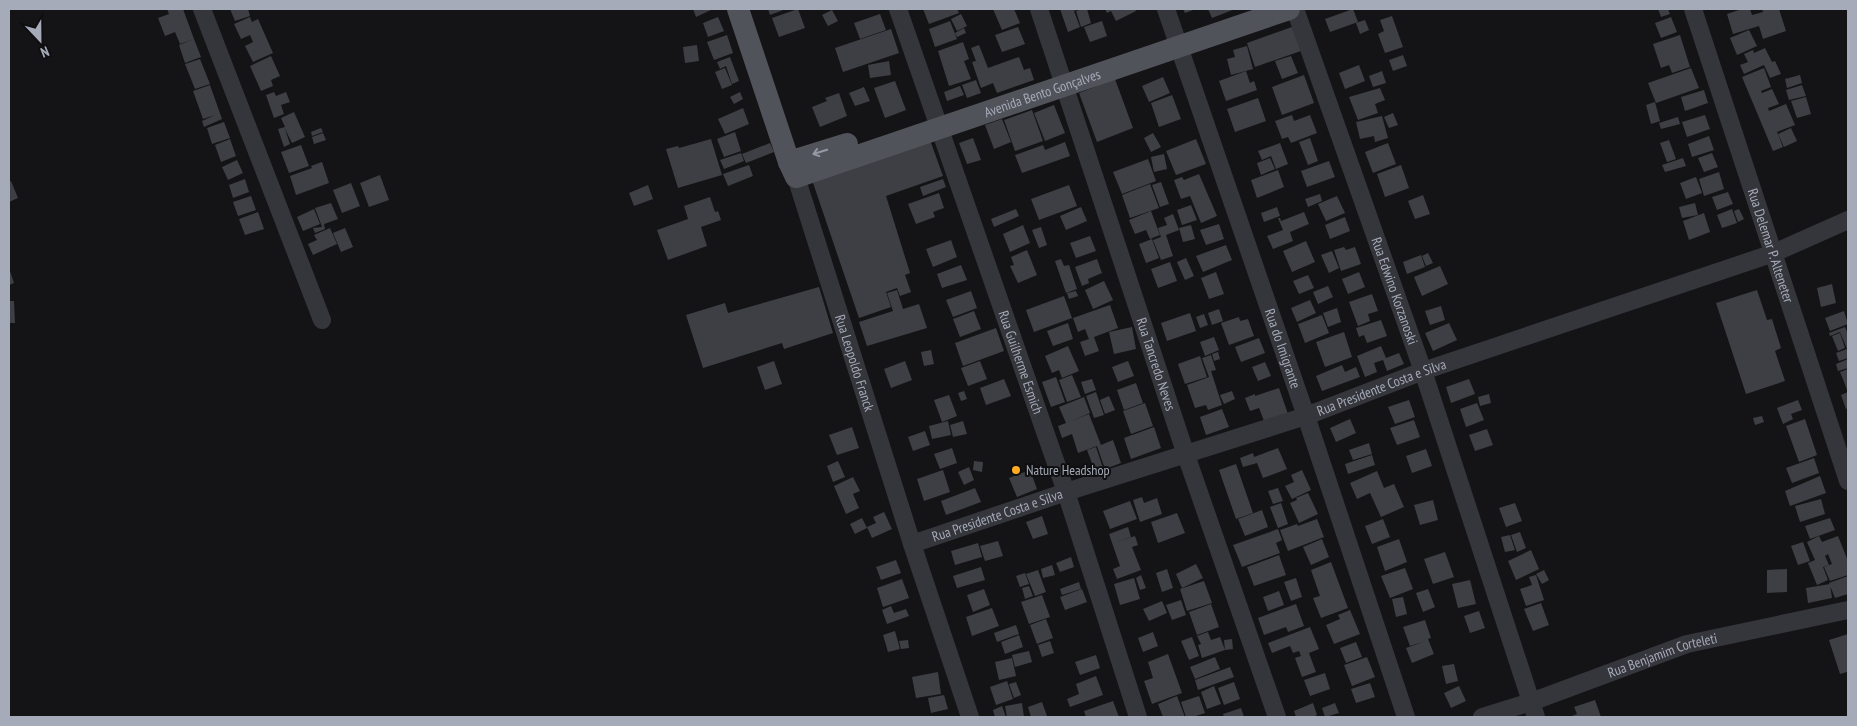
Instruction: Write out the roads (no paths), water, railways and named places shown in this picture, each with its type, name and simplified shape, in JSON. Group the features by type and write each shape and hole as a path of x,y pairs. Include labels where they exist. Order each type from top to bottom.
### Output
{"main road":[{"name":"Rua Leopoldo Franck","path":"738,9 792,170"},
{"name":"Avenida Bento Gonçalves","path":"1177,40 1248,9"},
{"name":"Avenida Bento Gonçalves","path":"792,170 936,123 1177,40 1289,9"}],"street":[{"path":"202,9 322,320"},
{"name":"Rua Guilherme Esmich","path":"898,9 936,123 1066,492 1138,717"},
{"name":"Rua Tancredo Neves","path":"1039,9 1186,455 1278,717"},
{"name":"Rua do Imigrante","path":"1166,9 1306,416 1406,717"},
{"name":"Rua Edwino Korzanoski","path":"1295,9 1423,371 1533,710"},
{"name":"Rua Delemar P. Alteneter","path":"1693,9 1848,481"},
{"name":"Rua Leopoldo Franck","path":"792,170 912,544 970,717"},
{"name":"Rua Presidente Costa e Silva","path":"912,544 1066,492 1306,416 1423,371 1774,253 1848,220"},
{"name":"Rua Benjamim Corteleti","path":"1482,717 1533,710 1687,644 1848,610"}],"place":[{"name":"Nature Headshop","path":"1016,470"}]}
